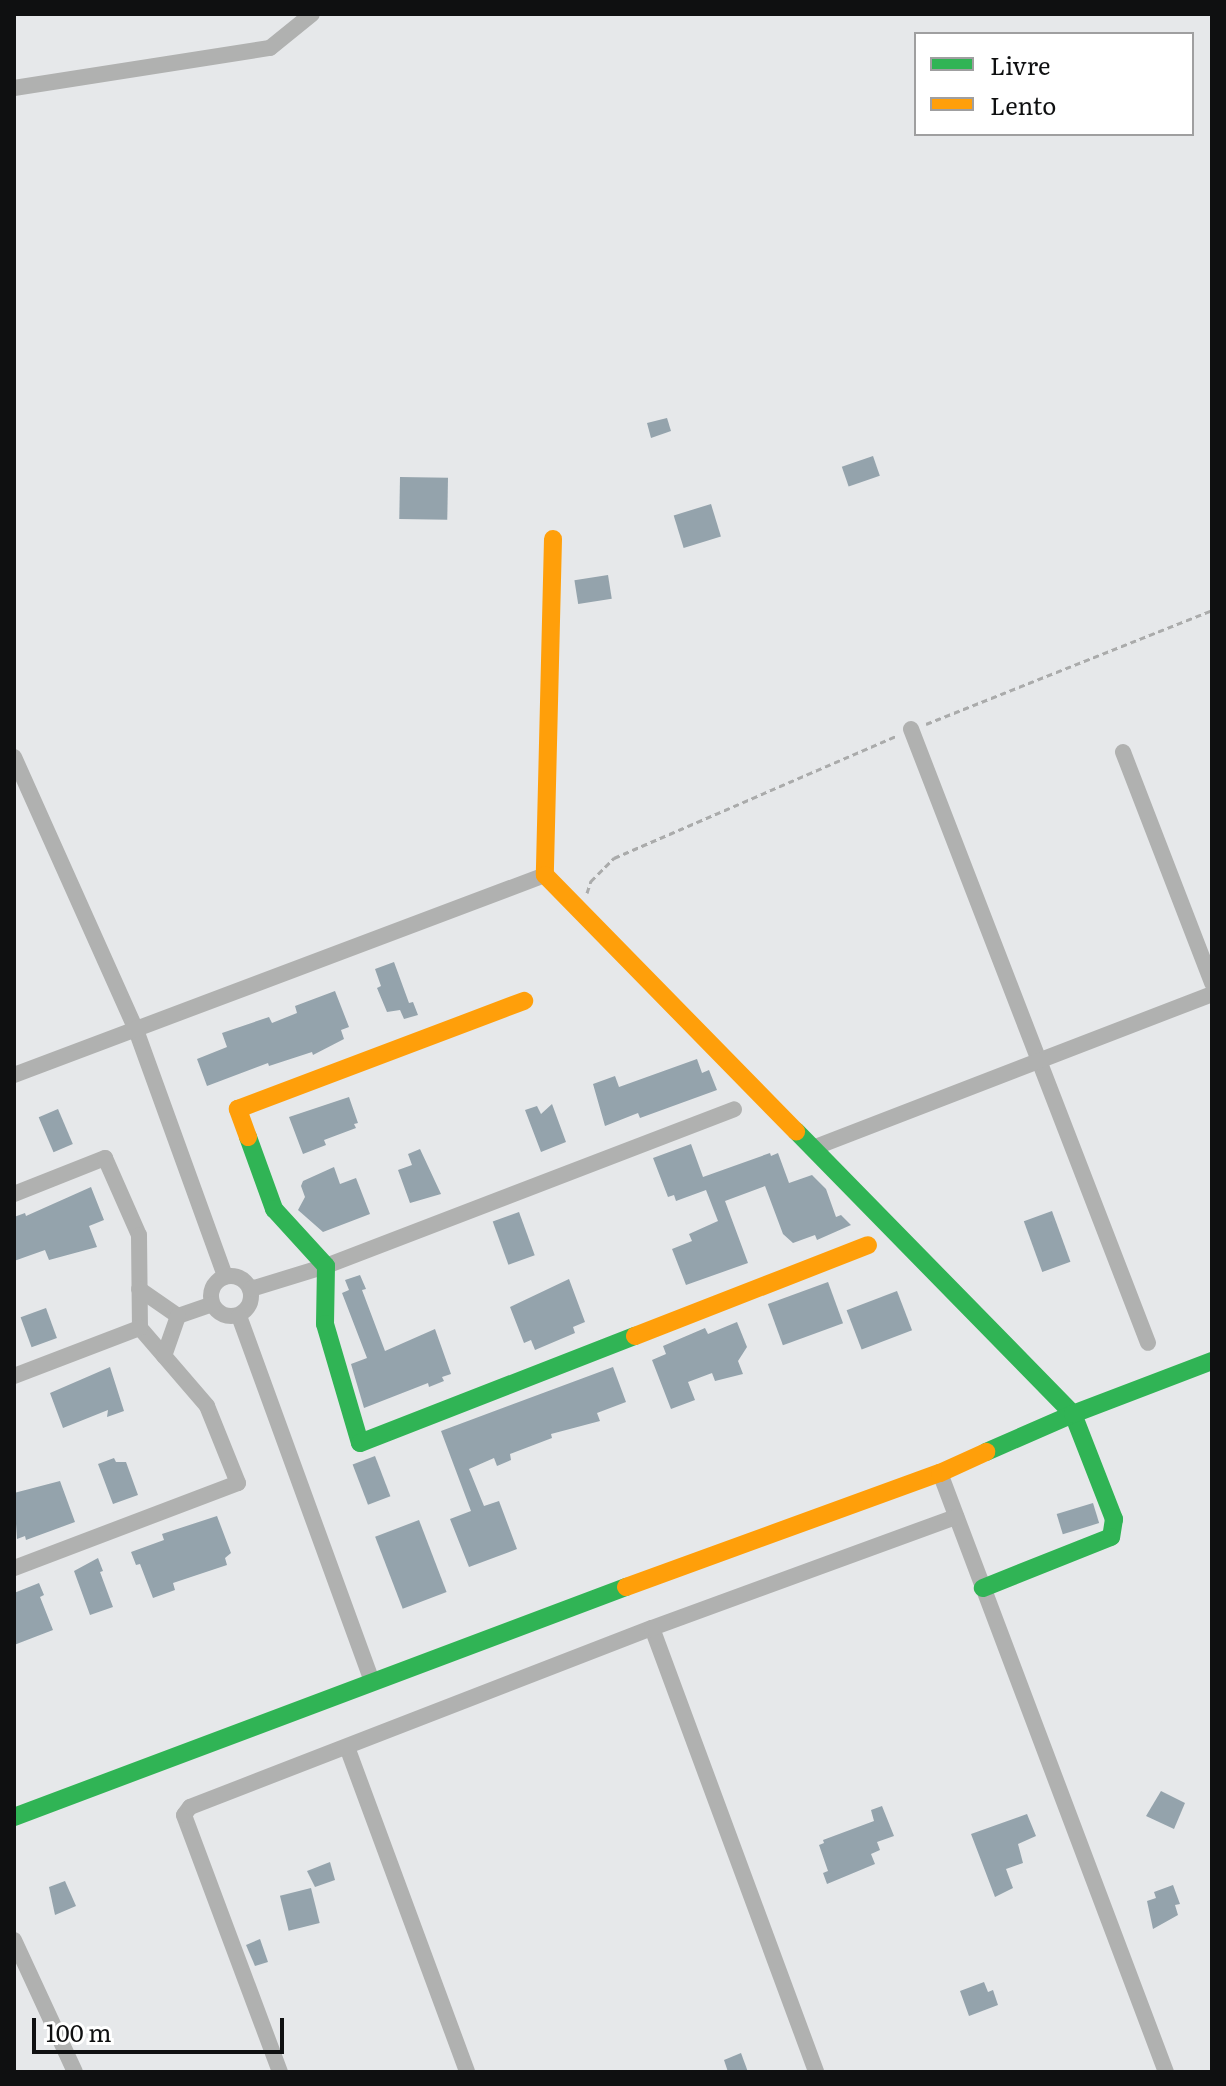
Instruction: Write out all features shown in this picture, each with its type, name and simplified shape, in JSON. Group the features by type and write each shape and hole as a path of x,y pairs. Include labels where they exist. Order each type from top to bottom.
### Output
{"street":[{"path":"14,88 270,48 312,14"},
{"path":"553,539 545,875 1073,1414 1114,1519 1111,1537 983,1588"},
{"path":"911,729 1148,1343"},
{"path":"1123,752 1212,983"},
{"path":"14,757 136,1030 225,1276"},
{"path":"14,1075 545,875"},
{"path":"813,1148 1212,994"},
{"path":"524,1001 238,1109 274,1209 326,1266 325,1324 360,1443 868,1245"},
{"path":"251,1289 326,1266 734,1109"},
{"path":"14,1194 105,1158 139,1235 140,1328 207,1406 238,1483 14,1568"},
{"path":"225,1276 235,1276 251,1289 248,1309 239,1316 228,1317 212,1304 211,1293 215,1283 225,1276"},
{"path":"139,1289 178,1316"},
{"path":"178,1316 212,1304"},
{"path":"164,1356 178,1316"},
{"path":"239,1316 372,1681"},
{"path":"14,1376 140,1328"},
{"path":"14,1817 372,1681 940,1473 1073,1414 1212,1361"},
{"path":"940,1473 1166,2072"},
{"path":"280,2072 184,1815 195,1802 347,1747 652,1628 956,1517"},
{"path":"652,1628 816,2072"},
{"path":"347,1747 467,2072"},
{"path":"14,1940 75,2072"}],"path":[{"path":"580,911 591,881 614,858 911,729 1212,610"}],"building":[{"path":"667,418 671,431 651,438 647,423"},
{"path":"873,456 880,476 849,487 842,467"},
{"path":"400,477 448,478 447,520 399,519"},
{"path":"711,504 721,537 684,548 674,515"},
{"path":"608,575 612,599 578,604 574,580"},
{"path":"394,962 409,1003 413,1002 418,1015 404,1019 400,1010 387,1012 377,988 381,986 375,969"},
{"path":"335,991 349,1027 341,1030 344,1039 313,1055 312,1052 269,1066 268,1063 207,1086 197,1059 227,1047 222,1033 269,1017 272,1023 297,1013 295,1006"},
{"path":"697,1059 702,1073 709,1070 717,1090 640,1118 638,1113 605,1126 593,1084 615,1076 619,1087"},
{"path":"349,1097 358,1123 354,1124 356,1128 324,1140 326,1145 303,1154 289,1117"},
{"path":"552,1104 566,1142 541,1152 525,1110 537,1106 541,1114"},
{"path":"58,1109 73,1144 54,1152 39,1117"},
{"path":"691,1144 703,1177 770,1153 771,1156 778,1153 789,1183 812,1175 826,1189 836,1217 841,1215 851,1225 817,1240 815,1235 793,1243 783,1234 765,1186 725,1201 748,1263 686,1285 672,1249 692,1241 689,1234 718,1221 706,1190 676,1201 674,1195 668,1197 653,1158"},
{"path":"420,1149 441,1194 410,1203 398,1170 412,1165 408,1154"},
{"path":"334,1167 340,1184 356,1178 370,1214 323,1232 298,1210 305,1197 301,1186 303,1181"},
{"path":"91,1187 104,1220 89,1226 97,1247 49,1260 45,1250 14,1261 14,1217 25,1213 26,1216"},
{"path":"1052,1211 1070,1262 1042,1272 1024,1221"},
{"path":"519,1212 535,1255 508,1265 493,1222"},
{"path":"360,1275 366,1289 362,1290 385,1351 435,1329 451,1374 442,1377 444,1381 429,1387 428,1383 364,1408 351,1364 367,1358 342,1293 349,1290 345,1280"},
{"path":"569,1279 585,1322 573,1327 575,1333 535,1350 531,1340 524,1343 510,1307"},
{"path":"828,1282 843,1323 783,1345 768,1304"},
{"path":"897,1291 912,1330 862,1350 847,1310"},
{"path":"46,1308 57,1338 32,1347 21,1317"},
{"path":"737,1322 747,1347 738,1361 743,1374 715,1381 712,1373 688,1382 695,1400 671,1409 652,1360 666,1354 663,1346 705,1328 708,1334"},
{"path":"110,1367 124,1411 107,1417 108,1410 63,1428 50,1393"},
{"path":"613,1367 626,1402 597,1413 600,1421 551,1434 552,1438 510,1454 511,1460 497,1466 494,1458 469,1469 484,1506 499,1501 517,1549 469,1567 450,1519 471,1511 441,1431"},
{"path":"375,1456 390,1496 368,1505 353,1465"},
{"path":"114,1458 116,1462 126,1462 138,1495 113,1504 98,1464"},
{"path":"60,1481 75,1522 26,1540 25,1536 17,1539 14,1493"},
{"path":"1093,1503 1099,1523 1063,1534 1057,1514"},
{"path":"217,1516 231,1553 225,1558 227,1565 173,1583 175,1590 153,1598 140,1564 136,1565 131,1552 164,1540 162,1534"},
{"path":"419,1520 447,1592 403,1609 375,1537"},
{"path":"98,1558 113,1607 90,1615 74,1571"},
{"path":"39,1583 44,1595 40,1597 53,1630 14,1645 14,1593"},
{"path":"1161,1791 1185,1803 1174,1829 1146,1816"},
{"path":"882,1806 894,1836 877,1842 880,1850 871,1854 875,1864 827,1884 823,1873 828,1871 819,1845 824,1843 823,1840 874,1821 871,1810"},
{"path":"1027,1814 1036,1836 1018,1844 1023,1863 1006,1869 1013,1888 995,1897 971,1834"},
{"path":"330,1862 335,1880 315,1887 307,1871"},
{"path":"65,1881 76,1906 55,1915 49,1887"},
{"path":"1173,1885 1180,1904 1175,1905 1178,1915 1153,1929 1147,1901 1156,1898 1154,1892"},
{"path":"311,1888 320,1923 289,1931 280,1896"},
{"path":"260,1939 268,1962 255,1966 246,1945"},
{"path":"984,1982 988,1992 993,1990 998,2005 969,2016 960,1991"},
{"path":"741,2053 748,2072 728,2072 724,2060"}],"traffic: fast":[{"path":"796,1131 1073,1414 1114,1519 1111,1537 983,1588"},
{"path":"248,1137 274,1209 326,1266 325,1324 360,1443 635,1336"},
{"path":"986,1452 1073,1414 1212,1361"},
{"path":"14,1817 626,1587"}],"traffic: slow":[{"path":"553,539 545,875 796,1131"},
{"path":"248,1137 238,1109 524,1001"},
{"path":"635,1336 868,1245"},
{"path":"626,1587 940,1473 986,1452"}]}
